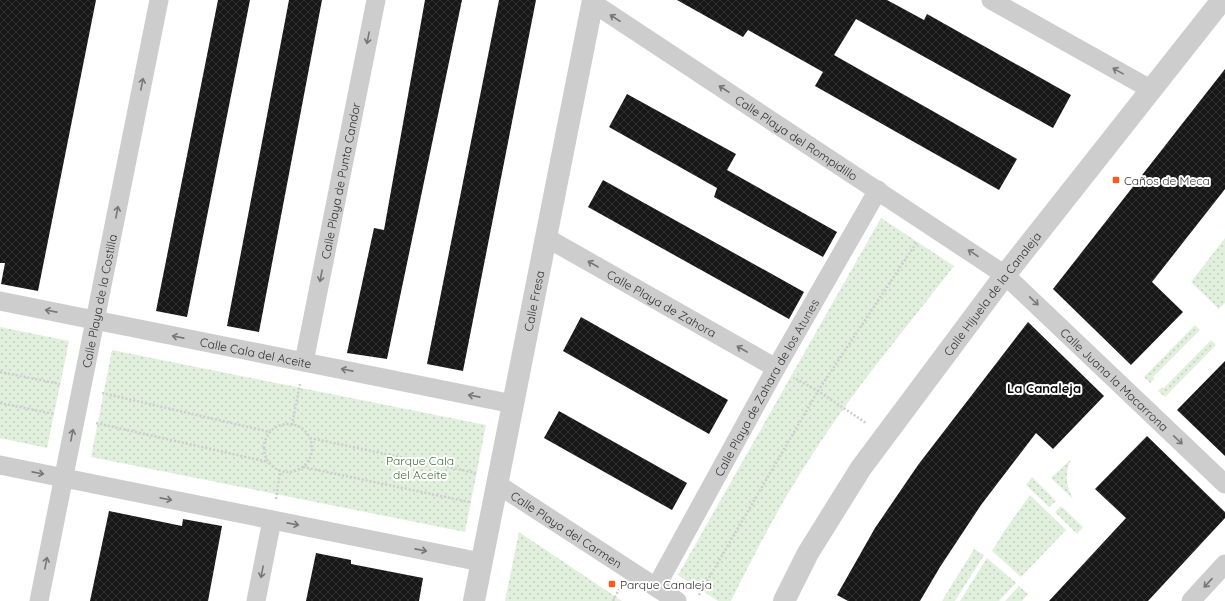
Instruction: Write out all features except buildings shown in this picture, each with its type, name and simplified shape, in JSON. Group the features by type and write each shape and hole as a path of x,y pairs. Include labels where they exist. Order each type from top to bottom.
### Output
{"street":[{"name":"Calle Playa de la Costilla","path":"39,601 159,0"},
{"name":"Calle Playa de Punta Candor","path":"304,362 376,0"},
{"path":"992,0 1152,90"},
{"name":"Calle Hijuela de la Canaleja","path":"784,601 808,553 860,468 1005,275 1222,0"},
{"name":"Calle Playa del Rompidillo","path":"591,1 1005,275"},
{"name":"Calle Fresa","path":"474,601 512,404 547,238 591,1"},
{"name":"Calle Playa de Zahara de los Atunes","path":"656,587 776,368 878,190"},
{"name":"Calle Playa de Zahora","path":"547,238 776,368"},
{"name":"Calle Juana la Macarrona","path":"1005,275 1225,484"},
{"name":"Calle Cala del Aceite","path":"0,301 512,404"},
{"path":"0,465 481,562"},
{"name":"Calle Playa del Carmen","path":"498,480 677,601"},
{"path":"256,601 272,520"},
{"path":"1191,601 1225,564"}],"path":[{"path":"695,601 818,391 929,224"},
{"path":"292,425 304,362"},
{"path":"776,368 818,391 885,436"},
{"path":"0,372 81,388 270,432"},
{"path":"0,403 268,462 280,472 288,473 303,467 308,461 311,454 310,438"},
{"path":"268,462 264,447 265,439 270,432 284,424 299,427 310,438 498,480"},
{"path":"303,467 492,507"}],"green space":[{"path":"881,218 954,266 881,359 828,430 779,509 731,601 718,601 678,575"},
{"path":"1225,238 1225,303 1219,309 1191,282"},
{"path":"1195,325 1200,330 1153,377 1154,379 1150,383 1144,377"},
{"path":"0,327 69,341 47,448 0,438"},
{"path":"1211,340 1216,345 1165,397 1158,391 1163,387 1164,388"},
{"name":"Parque Cala del Aceite","path":"112,350 486,425 465,532 91,457"},
{"path":"1071,459 1067,474 1067,484 1073,499 1051,478"},
{"path":"1032,477 1056,501 1049,507 1026,485"},
{"path":"1030,495 1066,530 1021,577 992,551"},
{"path":"1061,506 1083,527 1077,534 1055,512"},
{"path":"519,532 622,601 505,601"},
{"path":"974,549 984,555 955,601 942,601"},
{"path":"987,558 1016,583 999,601 960,601"},
{"path":"1019,586 1028,594 1022,601 1005,601"}],"place":[{"name":"Caños de Meca","path":"1116,180"},
{"name":"Parque Canaleja","path":"612,584"}],"district":[{"name":"La Canaleja","path":"1044,388"}]}
